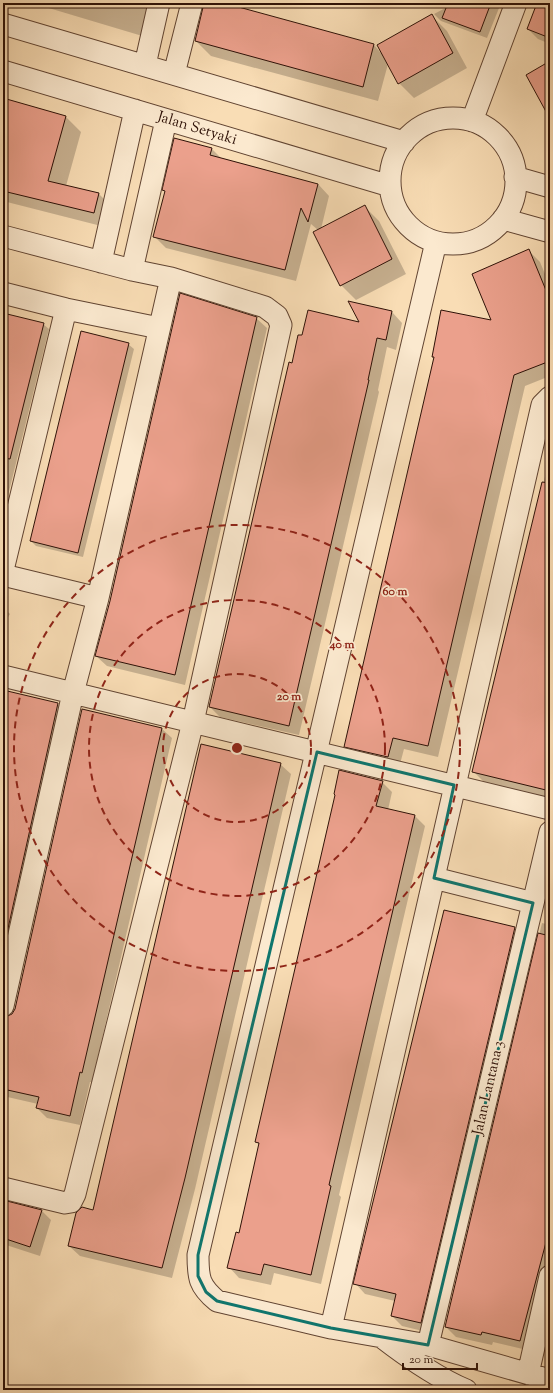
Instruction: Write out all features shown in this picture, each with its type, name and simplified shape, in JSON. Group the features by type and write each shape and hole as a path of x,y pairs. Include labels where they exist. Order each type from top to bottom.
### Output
{"street":[{"path":"145,66 159,3"},
{"path":"174,74 192,3"},
{"path":"472,121 516,3"},
{"path":"3,24 404,142"},
{"name":"Jalan Setyaki","path":"3,71 390,186"},
{"path":"100,262 134,110"},
{"path":"457,118 472,121 486,127 497,137 510,155 515,176 515,191 510,206 503,219 493,230 480,238 458,243 436,242 422,236 410,227 400,215 390,186 391,171 396,156 404,142 414,131 442,119 457,118"},
{"path":"132,270 166,120"},
{"path":"515,176 550,187"},
{"path":"503,219 550,232"},
{"path":"3,236 132,270 172,278 265,307 277,316 281,325 193,722 75,1194 71,1202 65,1203 3,1188"},
{"path":"436,242 318,752 198,1255 198,1276 206,1292 217,1300 331,1328 428,1345 550,1380"},
{"path":"3,1006 73,693 98,598 172,278"},
{"path":"3,293 66,309 160,328"},
{"path":"3,570 66,309"},
{"path":"331,1328 542,405 550,397"},
{"path":"3,575 98,598"},
{"path":"3,676 550,809"},
{"name":"Jalan Lantana 3","path":"428,1345 550,832"},
{"path":"434,878 533,903"},
{"path":"528,1374 550,1276"},
{"path":"380,1337 409,1358 450,1383 466,1390"}],"highlighted area":[{"path":"317,752 454,785 434,878 533,903 428,1345 331,1328 217,1301 206,1292 198,1276 198,1255"}],"building":[{"path":"204,3 224,3 374,44 363,87 195,41"},
{"path":"448,3 491,3 480,32 442,18"},
{"path":"537,3 550,3 550,38 527,29"},
{"path":"432,14 453,53 398,84 377,45"},
{"path":"550,61 550,119 526,75"},
{"path":"3,98 66,116 48,181 99,193 94,213 3,191"},
{"path":"174,138 212,148 210,155 318,184 308,222 301,208 285,270 153,237 165,191 162,190"},
{"path":"365,205 392,259 340,286 313,232"},
{"path":"529,249 550,300 550,361 514,375 428,746 393,738 388,757 344,747 434,357 432,357 441,310 491,320 472,274"},
{"path":"180,293 257,317 175,675 95,656 110,601"},
{"path":"348,301 392,311 386,340 377,338 369,380 289,726 209,707 289,362 292,363 298,335 302,335 308,310 359,322"},
{"path":"3,313 44,323 10,459 3,458"},
{"path":"81,331 129,343 78,553 30,541"},
{"path":"542,482 550,483 550,791 472,772"},
{"path":"3,690 58,703 3,951"},
{"path":"82,709 162,728 82,1073 80,1072 70,1116 36,1108 39,1097 3,1089 3,1018 12,1014 15,1009"},
{"path":"201,744 281,763 185,1178 162,1268 68,1246 76,1213 82,1207 93,1210"},
{"path":"339,770 383,781 376,806 415,815 329,1185 331,1186 311,1275 264,1264 261,1275 227,1268 236,1232 239,1233 259,1143 255,1142 335,795"},
{"path":"444,910 515,927 421,1323 391,1316 396,1294 353,1284"},
{"path":"538,933 550,936 550,1227 520,1341 482,1332 481,1335 445,1327"},
{"path":"3,1200 42,1210 30,1247 3,1238"}]}
